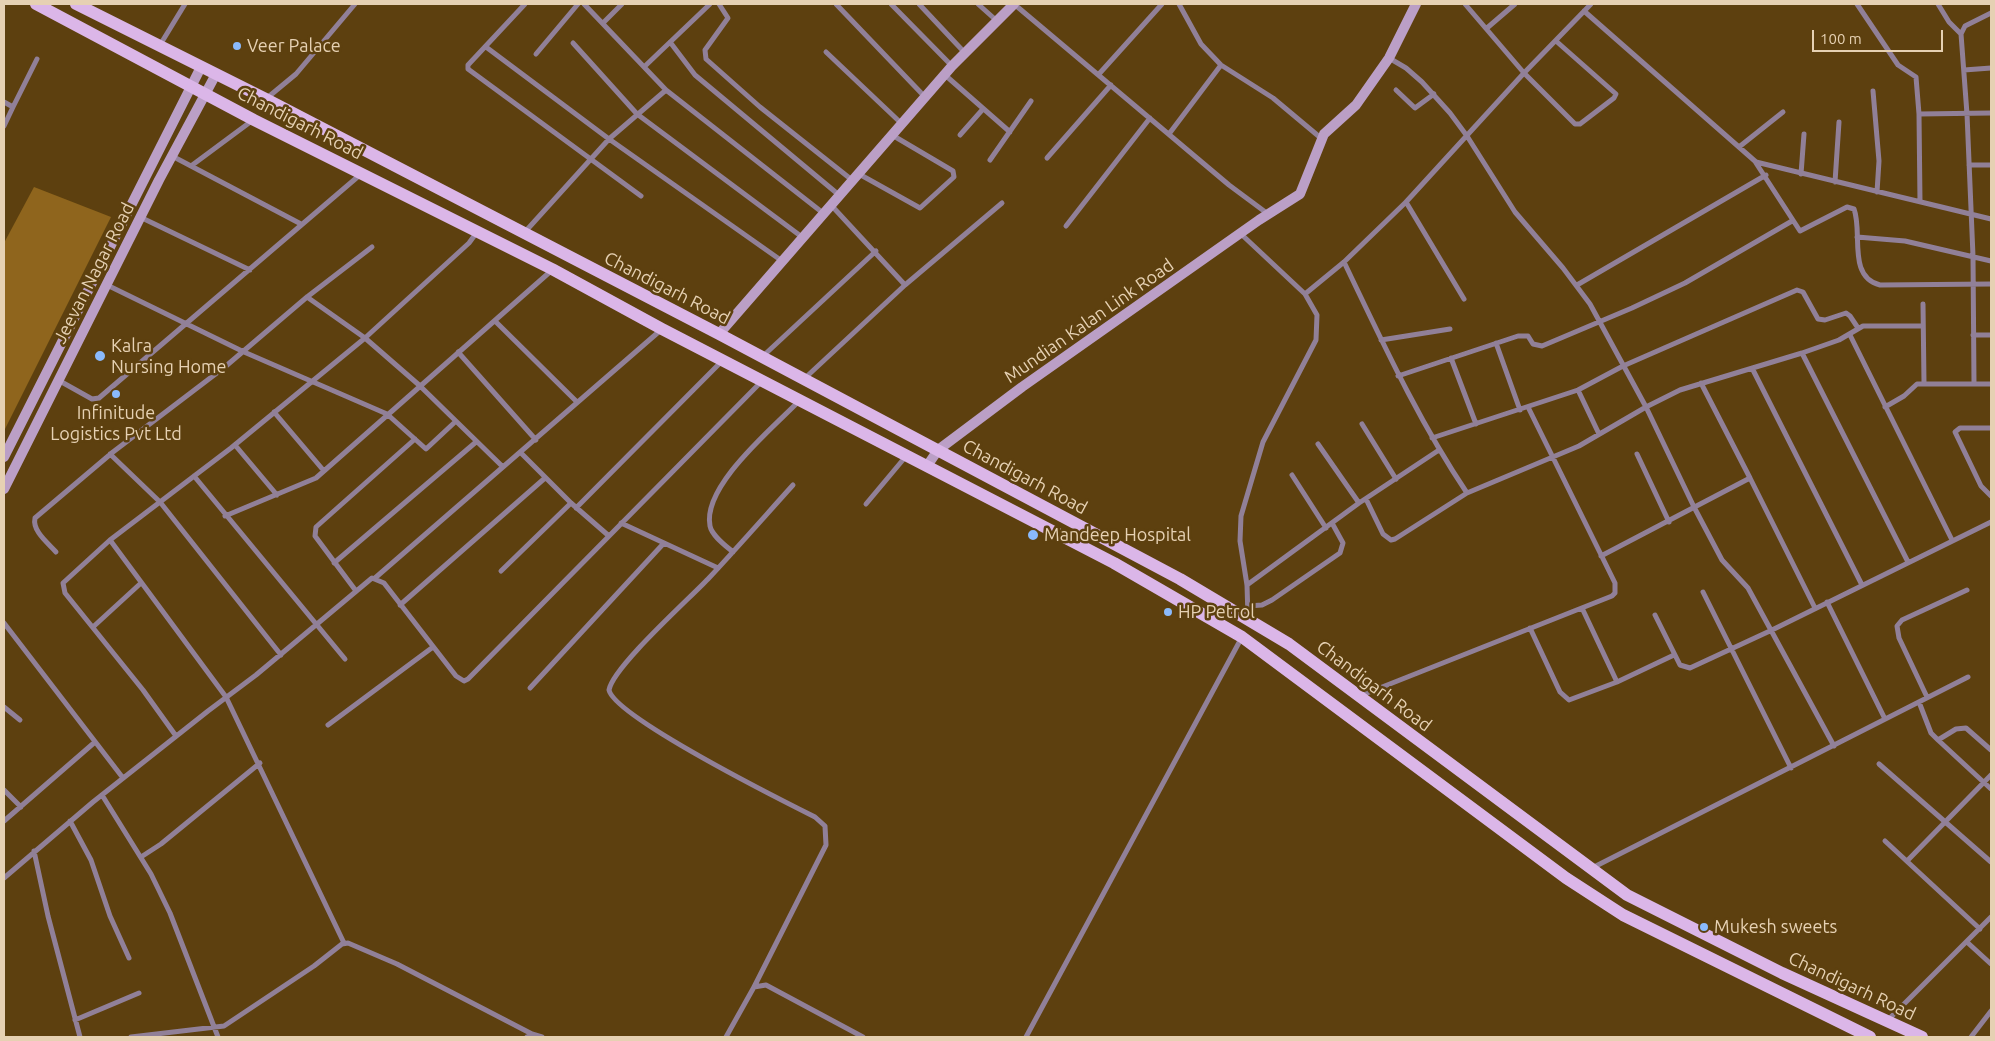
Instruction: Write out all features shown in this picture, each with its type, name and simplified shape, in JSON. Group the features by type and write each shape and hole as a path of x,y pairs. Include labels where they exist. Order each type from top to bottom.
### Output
{"main road":[{"name":"Chandigarh Road","path":"36,4 254,120 552,270 662,329 1114,562 1242,637 1558,872 1623,915 1870,1037"},
{"name":"Chandigarh Road","path":"84,6 719,334 1248,612 1627,895 1782,973 1919,1037"}],"street":[{"path":"160,45 185,4"},
{"path":"266,99 296,74 356,4"},
{"path":"525,4 486,48 468,65 468,69 592,158 641,196"},
{"path":"536,54 578,4"},
{"path":"584,4 666,90 823,214"},
{"path":"603,23 622,4"},
{"path":"644,67 710,4"},
{"path":"719,4 728,18 705,50 706,59 760,107 855,177 920,208 954,177 953,171 891,135"},
{"path":"836,4 925,97"},
{"path":"891,4 952,66"},
{"path":"919,4 965,53"},
{"path":"978,4 997,21"},
{"path":"719,334 944,74 1014,4 1100,74 1229,185 1268,214"},
{"path":"1100,74 1162,4"},
{"path":"1179,4 1202,44 1221,65 1273,98 1322,139 1326,132 1353,109 1389,58 1416,4"},
{"path":"1465,4 1488,28 1524,73 1575,124 1584,123 1614,98 1615,92 1556,41"},
{"path":"1488,28 1515,4"},
{"path":"1305,294 1344,262 1406,202 1524,73 1591,4"},
{"path":"1857,4 1898,65 1916,77 1919,114 1920,202"},
{"path":"1938,4 1949,22 1960,34 1964,70 1973,256 1974,384"},
{"path":"1584,11 1756,162 1766,175 1798,229 1803,230 1847,207 1851,207 1855,212 1860,264 1863,274 1870,282 1880,285 1991,284"},
{"path":"1960,34 1965,26 1991,14"},
{"path":"670,42 695,75 839,195"},
{"path":"573,43 637,114 802,237"},
{"path":"486,48 609,139 782,261"},
{"path":"826,52 902,124"},
{"path":"1389,58 1406,68 1434,94 1467,136 1515,212 1577,285 1600,322 1646,407 1722,560 1746,585 1834,746"},
{"path":"4,126 36,59"},
{"path":"1169,134 1221,65"},
{"name":"Jeevan Nagar Road","path":"4,457 201,67"},
{"path":"1964,70 1991,68"},
{"name":"Jeevan Nagar Road","path":"4,489 140,217 216,74"},
{"path":"944,74 1010,132"},
{"path":"1047,158 1111,84"},
{"path":"524,233 609,139 666,90"},
{"path":"1396,90 1414,108 1434,94"},
{"path":"1873,91 1879,161 1877,192"},
{"path":"990,160 1031,101"},
{"path":"4,102 14,106"},
{"path":"960,135 983,109"},
{"path":"1739,147 1783,112"},
{"path":"1919,114 1991,113"},
{"path":"1066,226 1150,118"},
{"path":"191,166 254,120"},
{"path":"1835,182 1839,122"},
{"path":"1801,174 1804,134"},
{"name":"Mundian Kalan Link Road","path":"927,466 938,450 1022,387 1259,220 1300,194 1322,139"},
{"path":"172,156 301,224"},
{"path":"1756,162 1991,219"},
{"path":"1969,165 1991,165"},
{"path":"58,380 92,399 96,399 361,174"},
{"path":"1577,285 1766,175"},
{"path":"1406,202 1464,299"},
{"path":"831,204 876,251 905,285"},
{"path":"804,379 905,285 1002,204"},
{"path":"140,217 250,270"},
{"path":"1398,376 1524,335 1528,336 1533,344 1542,346 1600,322 1684,283 1792,221"},
{"path":"176,736 143,690 65,594 62,587 65,580 110,540 235,445 365,338 469,243 477,232"},
{"path":"1241,234 1305,294 1316,311 1318,335 1263,442 1244,499 1240,541 1247,585 1248,612 1272,600 1340,553 1343,543 1332,523"},
{"path":"1857,236 1905,241 1991,261"},
{"path":"56,552 39,533 35,525 35,518 110,454 244,352 307,297 372,247"},
{"path":"762,357 876,251"},
{"path":"1344,262 1398,376 1438,450 1467,493"},
{"path":"225,516 311,481 324,472 419,385 552,270"},
{"path":"107,284 244,352 387,414 428,449 456,422"},
{"path":"1432,438 1578,390 1623,366 1797,290 1803,292 1818,318 1825,320 1846,313 1858,328"},
{"path":"307,297 365,338 419,385 503,467"},
{"path":"1923,304 1924,383"},
{"path":"495,321 577,402"},
{"path":"1366,499 1383,534 1391,540 1400,537 1467,493 1553,458 1646,407 1701,382 1802,353 1850,335 1858,328 1869,325 1923,326"},
{"path":"4,878 123,778 281,655 368,580 376,578 662,329"},
{"path":"1381,340 1450,329"},
{"path":"1850,335 1952,540"},
{"path":"1973,335 1991,335"},
{"path":"1496,343 1520,410"},
{"path":"458,352 536,440"},
{"path":"1802,353 1908,562"},
{"path":"1451,358 1476,424"},
{"path":"576,508 723,360"},
{"path":"1752,368 1862,585"},
{"path":"376,578 384,583 456,676 464,681 468,679 564,584 621,523 763,380"},
{"path":"1701,382 1815,608"},
{"path":"1885,407 1904,396 1912,387 1924,383 1991,384"},
{"path":"1578,390 1599,434"},
{"path":"733,552 712,531 710,526 718,491 736,466 800,400"},
{"path":"1359,696 1582,608 1615,593 1615,583 1528,408"},
{"path":"274,412 324,472"},
{"path":"1362,424 1396,479"},
{"path":"1991,428 1960,428 1955,432 1981,486 1991,496"},
{"path":"356,591 315,536 316,528 415,439"},
{"path":"334,563 476,442"},
{"path":"1318,444 1359,504"},
{"path":"235,445 277,495"},
{"path":"1247,585 1332,523 1438,450"},
{"path":"521,453 576,508 609,536"},
{"path":"110,454 160,502 281,655"},
{"path":"1638,454 1669,522"},
{"path":"866,504 907,455"},
{"path":"194,476 344,659"},
{"path":"1292,476 1326,528"},
{"path":"400,605 546,478"},
{"path":"1601,556 1750,478"},
{"path":"726,1037 754,987 826,845 825,826 815,817 668,737 619,704 609,690 610,684 631,657 733,552 792,485"},
{"path":"501,571 571,503"},
{"path":"1655,615 1680,665 1690,668 1772,630 1991,522"},
{"path":"621,523 718,568"},
{"path":"110,540 226,697 260,763 344,943"},
{"path":"530,688 664,544"},
{"path":"93,627 141,582"},
{"path":"1927,697 1899,638 1897,626 1902,620 1967,590"},
{"path":"1703,592 1791,768"},
{"path":"1828,602 1884,719"},
{"path":"1582,608 1617,682"},
{"path":"4,623 123,778"},
{"path":"1530,628 1564,698 1569,700 1617,682 1674,655"},
{"path":"1026,1037 1242,637"},
{"path":"328,725 433,647"},
{"path":"1592,868 1968,677"},
{"path":"1919,702 1931,733 1991,789"},
{"path":"4,707 20,720"},
{"path":"1938,740 1962,727 1966,728 1991,750"},
{"path":"4,821 95,742"},
{"path":"141,857 161,844 260,763"},
{"path":"1879,764 1991,862"},
{"path":"1907,862 1991,775"},
{"path":"4,790 21,807"},
{"path":"102,795 141,857 170,913 218,1037"},
{"path":"70,821 91,860 110,916 129,958"},
{"path":"1885,841 1980,929"},
{"path":"34,851 48,916 80,1037"},
{"path":"1887,1021 1968,943 1991,917"},
{"path":"131,1037 214,1029 230,1022 344,943 354,944 397,964 530,1036 542,1037"},
{"path":"1968,943 1991,964"},
{"path":"754,987 766,985 773,987 863,1037"},
{"path":"75,1020 139,993"},
{"path":"1971,1037 1991,1011"}],"shaded area":[{"path":"34,187 111,217 4,431 4,243"}],"place":[{"name":"Veer Palace","path":"237,46"},
{"name":"Kalra Nursing Home","path":"100,356"},
{"name":"Infinitude Logistics Pvt Ltd","path":"116,394"},
{"name":"Mandeep Hospital","path":"1033,535"},
{"name":"HP Petrol","path":"1168,612"},
{"name":"Mukesh sweets","path":"1704,927"}]}
